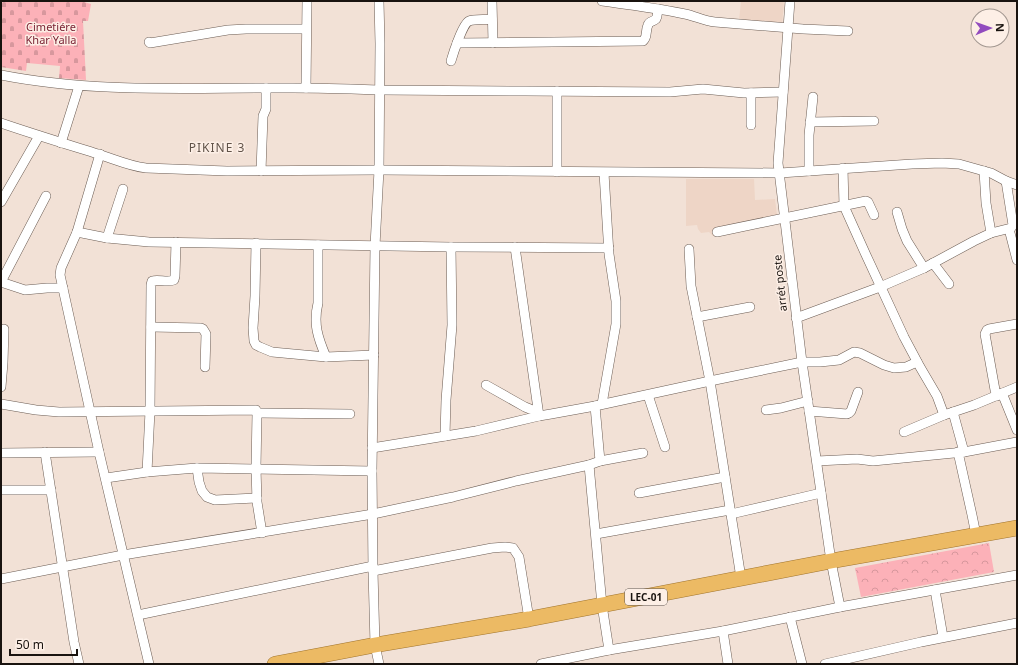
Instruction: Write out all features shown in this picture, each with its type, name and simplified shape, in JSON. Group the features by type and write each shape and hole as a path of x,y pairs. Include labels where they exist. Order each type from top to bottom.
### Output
{"highway":[{"name":"LEC-01","path":"275,664 375,645 529,619 832,561 1017,528"}],"street":[{"path":"306,88 307,1"},
{"path":"379,1 379,170 375,246 372,448 375,645 379,664"},
{"path":"492,1 492,43"},
{"path":"602,1 668,10 710,21 788,28 848,31"},
{"path":"668,10 670,1"},
{"name":"arrét poste","path":"790,1 778,163 802,362 840,607"},
{"path":"457,43 643,41 646,39 649,23 657,17 658,9"},
{"path":"451,61 466,23 470,20 492,19"},
{"path":"149,42 246,28 306,29"},
{"path":"1,75 79,86 152,89 306,88 670,92 703,89 751,93 783,92"},
{"path":"61,143 79,86"},
{"path":"261,170 263,116 266,109 266,88"},
{"path":"557,91 557,172"},
{"path":"751,93 751,124"},
{"path":"809,171 810,122 813,97"},
{"path":"810,122 874,121"},
{"path":"1,123 100,154 136,167 146,168 227,171 379,170 780,173 942,163 959,164 991,173 1017,185"},
{"path":"1,202 39,136"},
{"path":"100,154 77,232 61,268 60,275 99,452 149,664"},
{"path":"842,168 844,206 904,337 937,396 944,415"},
{"path":"984,171 986,203 991,233"},
{"path":"600,461 598,405 616,324 616,301 609,248 604,172"},
{"path":"796,318 924,268 968,243 991,233 1009,229 1013,225 1006,181"},
{"path":"107,238 123,189"},
{"path":"46,196 1,282 25,290 63,288"},
{"path":"717,232 867,201 874,214"},
{"path":"897,212 907,241 924,268"},
{"path":"1009,229 1017,260"},
{"path":"77,232 107,238 149,242 609,248"},
{"path":"147,472 150,411 152,281 174,280 176,242"},
{"path":"256,243 253,328 254,341 256,345 272,352 326,357 374,355"},
{"path":"318,245 318,303 316,321 318,335 326,357"},
{"path":"445,436 446,400 452,325 451,247"},
{"path":"515,247 538,413"},
{"path":"689,249 691,286 710,381 741,578"},
{"path":"933,263 949,284"},
{"path":"697,317 750,307"},
{"path":"1017,324 989,329 985,334 993,382 1017,430"},
{"path":"151,327 204,329 206,334 205,367"},
{"path":"1,387 4,328"},
{"path":"372,448 476,431 538,413 551,414 598,405 802,362 839,360 850,353 857,352 884,365 894,368 906,367 917,362"},
{"path":"486,385 524,407 538,413"},
{"path":"904,432 1017,387"},
{"path":"809,412 847,414 851,412 858,392"},
{"path":"648,395 666,446"},
{"path":"766,410 808,401"},
{"path":"1,404 59,412 256,410 258,413 350,414"},
{"path":"954,412 976,535"},
{"path":"258,413 256,468 257,498 262,532"},
{"path":"817,461 857,459 873,461 961,452 1017,442"},
{"path":"45,452 79,664"},
{"path":"1,453 99,452"},
{"path":"1,579 123,555 372,514 453,497 589,465 600,461 643,453"},
{"path":"589,465 602,605 609,650"},
{"path":"106,478 147,472 197,468 372,471"},
{"path":"197,468 202,491 207,497 214,500 257,498"},
{"path":"639,493 725,477"},
{"path":"1,490 51,490"},
{"path":"596,534 731,512 822,493"},
{"path":"138,615 373,569 505,547 514,548 519,557 529,619"},
{"path":"541,664 609,650 1017,575"},
{"path":"935,590 943,637"},
{"path":"790,617 802,664"},
{"path":"825,664 857,660 943,637 1017,623"},
{"path":"723,630 728,664"}],"shaded area":[{"path":"741,1 784,1 782,25 739,21"},
{"path":"686,179 754,179 755,200 775,199 778,223 713,236 709,232 701,233 697,225 686,226"}],"green space":[{"name":"Cimetiére Khar Yalla","path":"3,1 84,1 91,4 88,21 83,21 86,80 59,78 60,66 27,63 26,71 1,67 1,5"},
{"path":"989,543 994,572 861,597 855,568"}],"district":[{"name":"PIKINE 3","path":"217,148"}]}
